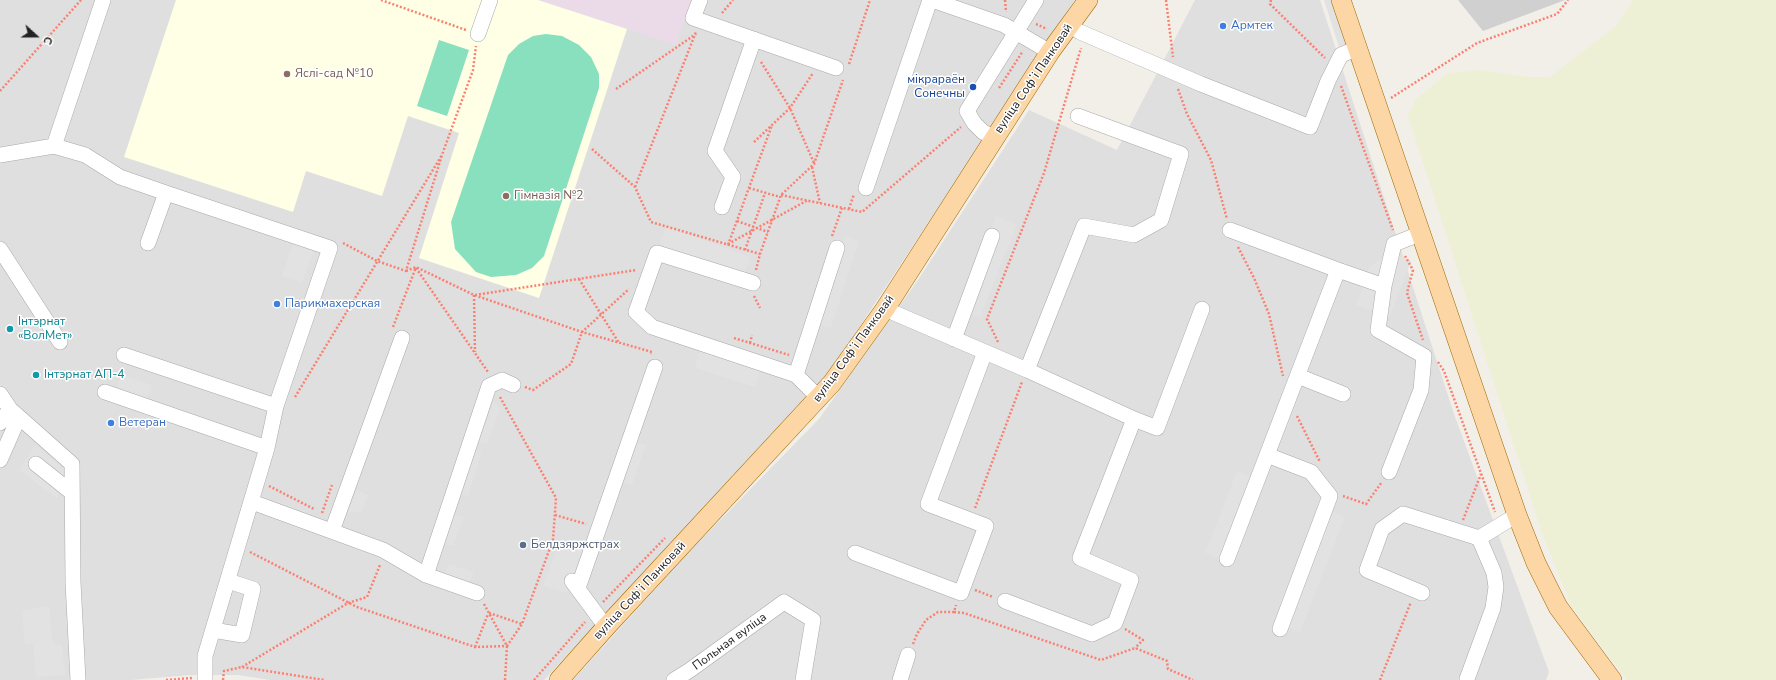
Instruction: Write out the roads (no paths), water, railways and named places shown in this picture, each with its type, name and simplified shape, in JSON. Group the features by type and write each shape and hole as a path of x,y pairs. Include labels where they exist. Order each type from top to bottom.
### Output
{"main road":[{"name":"вуліца Софʼі Панковай","path":"559,680 606,627 819,398 885,309 1050,52 1088,0"},
{"path":"1342,0 1517,515 1536,563 1558,607 1612,680"}],"street":[{"path":"54,146 103,0"},
{"path":"478,34 490,0"},
{"path":"700,0 693,18 698,27 820,63 842,71"},
{"path":"866,188 931,0 1016,31 1050,52"},
{"path":"995,138 983,132 974,123 968,111 1036,0"},
{"path":"1069,25 1080,32 1175,73 1310,127 1328,81 1341,55 1358,48"},
{"path":"722,207 732,177 715,151 753,43"},
{"path":"1027,370 1084,226 1134,235 1161,220 1182,154 1078,116"},
{"path":"0,155 54,146 85,155 120,177 330,248 276,406 267,448 252,502 205,656 206,680"},
{"path":"148,242 166,193"},
{"path":"1230,230 1384,286"},
{"path":"1389,472 1421,390 1424,356 1378,330 1384,286 1394,244 1422,234"},
{"path":"954,339 992,236"},
{"path":"796,375 837,248"},
{"path":"0,249 60,342"},
{"path":"753,287 657,253 636,312 652,327 796,375 819,398"},
{"path":"1227,559 1338,270"},
{"path":"885,309 1157,428 1202,309"},
{"path":"332,531 349,497 402,338"},
{"path":"855,553 962,589 986,526 928,504 985,352"},
{"path":"124,356 276,406"},
{"path":"606,627 574,583 654,359"},
{"path":"1298,376 1343,394"},
{"path":"426,575 480,426 489,386 502,380 513,385"},
{"path":"105,392 267,448"},
{"path":"0,394 14,413 72,464 71,492 73,582 78,680"},
{"path":"0,423 14,413"},
{"path":"0,460 14,413"},
{"path":"1004,601 1092,634 1116,623 1131,580 1080,558 1134,419"},
{"path":"1267,455 1311,472 1330,496 1280,629"},
{"path":"36,464 71,492"},
{"path":"252,502 383,550 426,575 480,597"},
{"path":"1419,592 1367,570 1382,529 1404,514 1479,538 1517,515"},
{"path":"1466,679 1493,608 1496,587 1494,573 1479,538"},
{"path":"213,630 242,635 254,590 228,581"},
{"name":"Польная вуліца","path":"674,680 784,602 813,620 803,680"},
{"path":"900,680 908,655"}],"place":[{"name":"Армтек","path":"1223,26"},
{"name":"Яслі-сад №10","path":"287,74"},
{"name":"мікрараён Сонечны","path":"973,87"},
{"name":"Гімназія №2","path":"506,196"},
{"name":"Парикмахерская","path":"277,304"},
{"name":"Інтэрнат «ВолМет»","path":"10,329"},
{"name":"Інтэрнат АП-4","path":"36,375"},
{"name":"Ветеран","path":"111,423"},
{"name":"Белдзяржстрах","path":"523,545"}]}
